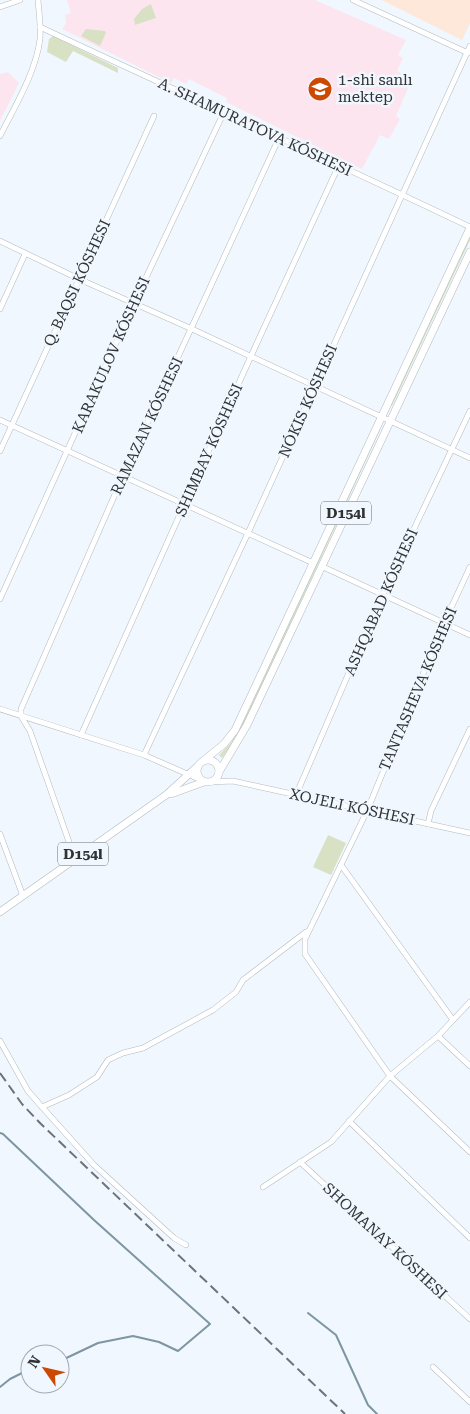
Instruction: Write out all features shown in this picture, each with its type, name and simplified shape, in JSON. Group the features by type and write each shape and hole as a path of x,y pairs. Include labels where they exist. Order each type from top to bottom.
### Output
{"main road":[{"name":"D154l","path":"0,912 166,796 224,744 235,730 470,228"},
{"name":"D154l","path":"166,796 217,778 247,725 470,252"},
{"path":"205,781 197,772 201,764 214,762 219,768 219,772"}],"street":[{"path":"0,7 20,0"},
{"path":"0,136 34,64 40,26 38,0"},
{"path":"353,0 469,53"},
{"name":"A. SHAMURATOVA KÓSHESI","path":"40,26 402,194 470,228"},
{"name":"NÓKIS KÓSHESI","path":"144,755 248,533 402,194 469,53 470,46"},
{"name":"KARAKULOV KÓSHESI","path":"0,599 134,303 224,112"},
{"path":"0,451 154,116"},
{"name":"RAMAZAN KÓSHESI","path":"21,716 21,709 123,476 279,138"},
{"path":"81,735 251,356 339,166"},
{"path":"0,242 78,279 192,328 470,458"},
{"path":"0,309 25,254"},
{"name":"ASHQABAD KÓSHESI","path":"296,795 383,594 470,411"},
{"path":"0,420 312,563"},
{"path":"321,566 470,636"},
{"name":"TANTASHEVA KÓSHESI","path":"309,930 367,811 444,623 470,567"},
{"path":"0,709 144,755 205,781 233,781"},
{"path":"21,716 30,731 75,859"},
{"path":"428,824 431,811 470,729"},
{"path":"219,772 233,781"},
{"name":"XOJELI KÓSHESI","path":"233,781 470,833"},
{"path":"0,834 23,896"},
{"path":"341,865 453,1020"},
{"path":"309,930 304,939 305,954 390,1076 470,1152"},
{"path":"42,1107 69,1095 97,1077 108,1060 123,1053 143,1048 213,1010 236,992 243,980 309,930"},
{"path":"263,1186 331,1142 390,1076 419,1054 470,1002"},
{"path":"438,1036 470,1066"},
{"path":"0,1041 28,1091 94,1165 174,1238 186,1245"},
{"path":"349,1121 470,1238"},
{"name":"SHOMANAY KÓSHESI","path":"300,1162 470,1319"},
{"path":"432,1367 470,1402"}],"shaded area":[{"name":"1-shi sanlı mektep","path":"67,0 315,0 406,40 398,55 403,58 397,71 412,79 396,116 400,119 389,139 380,135 362,169 226,102 227,98 189,79 186,84 174,78 171,83 62,29 66,24 65,15 71,13"},
{"path":"382,0 470,0 470,23 462,40"},
{"path":"8,72 19,83 0,121 0,74"}],"green space":[{"path":"151,4 156,18 135,25 134,19 142,9"},
{"path":"86,29 105,31 106,33 100,46 81,36"},
{"path":"53,36 118,68 118,73 73,51 66,62 47,52 49,39"},
{"path":"470,235 470,240 392,406 390,405"},
{"path":"379,429 240,733 222,758 219,755 238,732"},
{"path":"328,835 346,843 331,875 313,867"}],"waterway":[{"path":"0,1133 210,1324 178,1351 159,1342 133,1336 98,1343 70,1356"},
{"path":"308,1313 336,1335 368,1405 377,1414"},
{"path":"0,1387 20,1374"}],"railway":[{"path":"0,1073 22,1104 41,1124 345,1414"}],"place":[{"name":"1-shi sanlı mektep","path":"320,89"}]}
